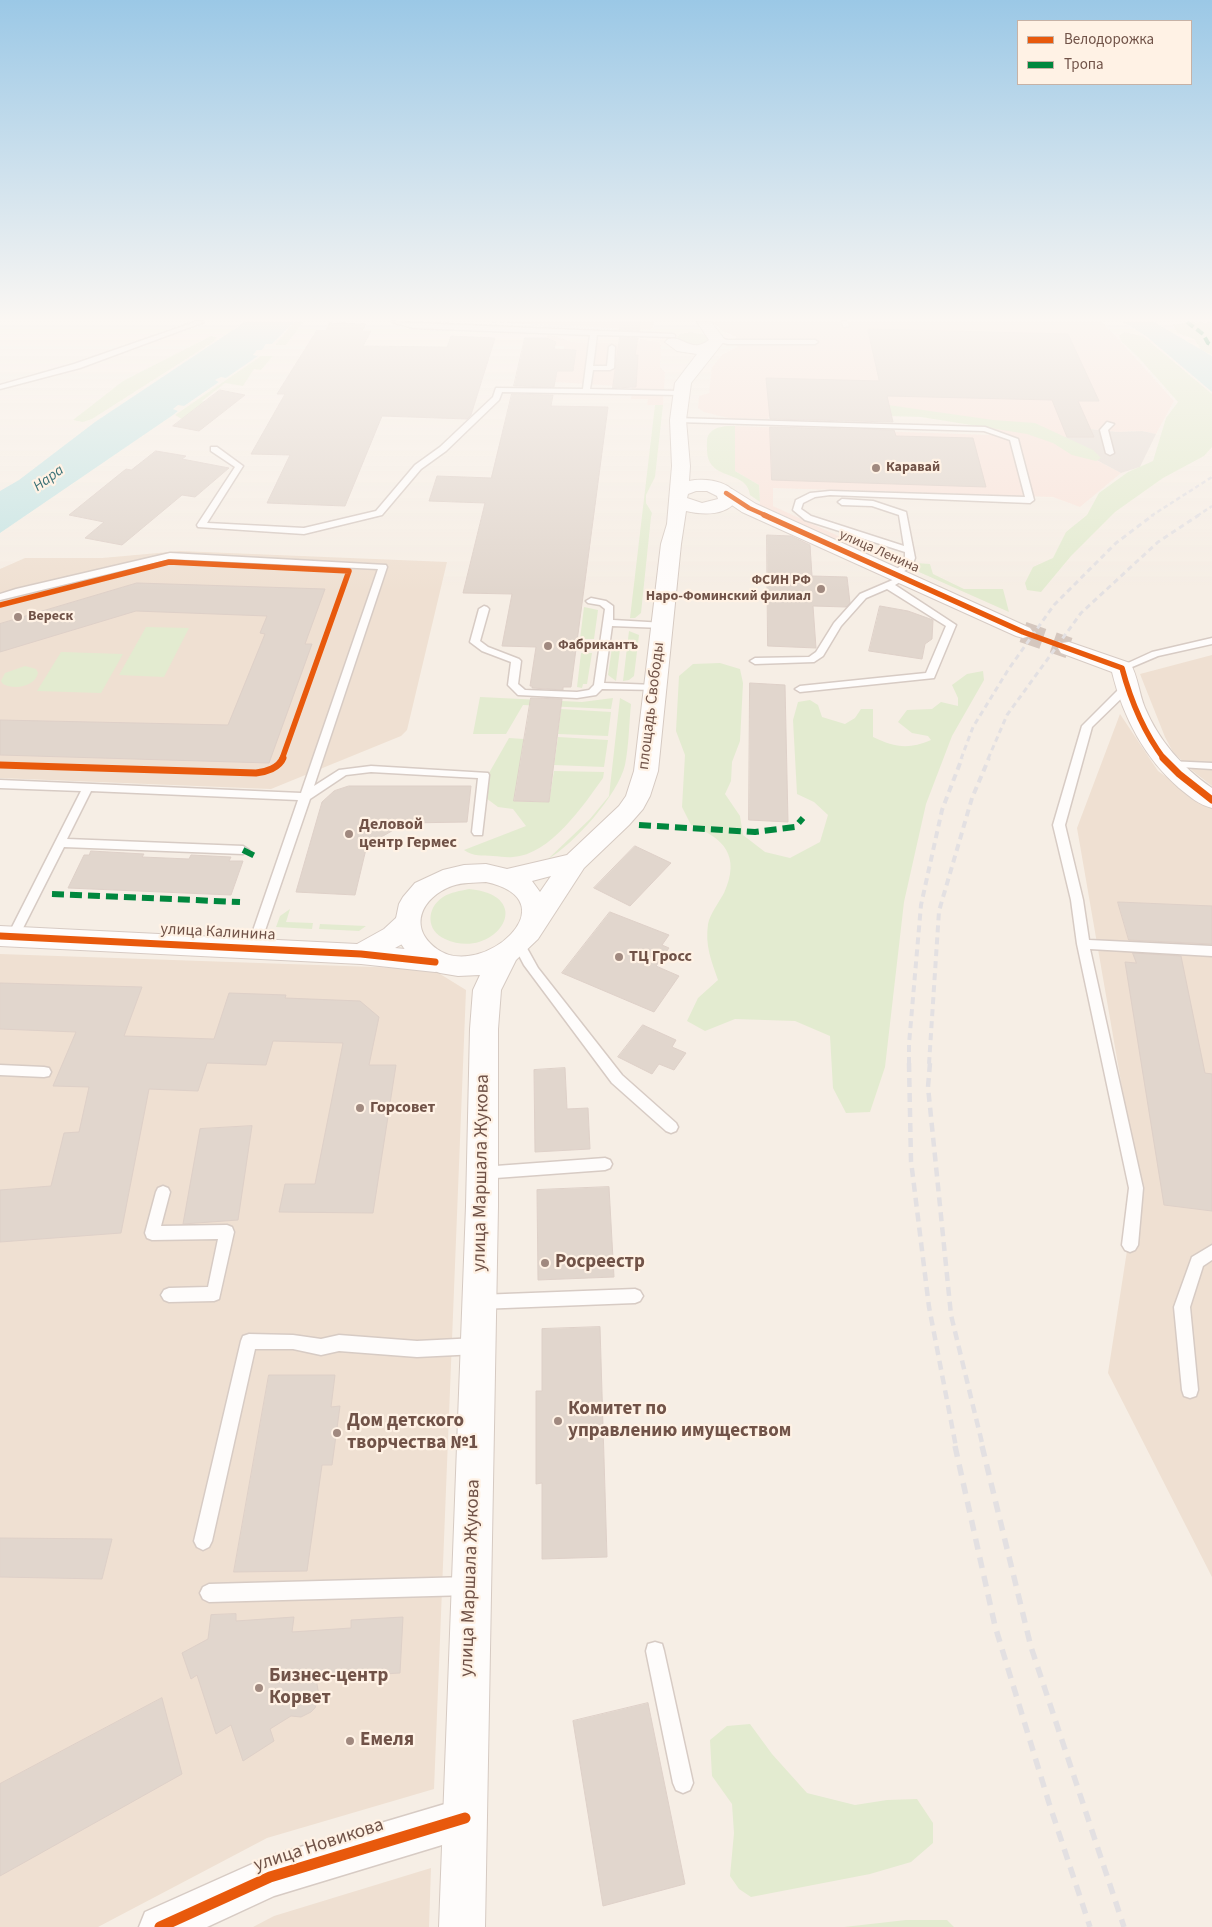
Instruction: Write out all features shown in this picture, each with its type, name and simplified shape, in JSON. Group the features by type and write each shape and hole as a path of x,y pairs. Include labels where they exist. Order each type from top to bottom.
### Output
{"main road":[{"name":"площадь Свободы","path":"536,918 575,862 635,802 646,772 670,544 676,524 681,466 678,412"},
{"path":"681,466 716,499"},
{"path":"702,484 716,499 687,506 678,496 688,486 702,484"},
{"path":"676,524 716,499"},
{"name":"улица Ленина","path":"716,499 749,508 896,579 1023,632"},
{"path":"1069,648 1124,678 1140,726 1168,764 1191,786 1212,800"},
{"path":"506,878 575,862"},
{"path":"441,964 475,966 511,951 530,930 536,918 534,904 526,890 506,878 465,872 452,876 428,887 412,904 407,914 406,924 414,944 441,964 487,990"},
{"path":"361,954 394,936 406,924"},
{"name":"улица Калинина","path":"5,940 253,948 361,954 441,964"},
{"name":"улица Маршала Жукова","path":"462,1927 478,1346 484,1029 487,990 511,951"}],"street":[{"name":"улица Новикова","path":"160,1927 270,1877 465,1818"}],"lane":[{"path":"214,449 239,466 201,525 304,531 379,514 418,467 443,449 482,412"},
{"path":"678,420 985,429 1014,439 1030,500 830,494 813,495 799,502 797,510 808,518 909,550"},
{"path":"1110,424 1104,430 1110,453"},
{"path":"755,661 811,660 820,654 837,625 863,596 896,579 909,564 911,558 900,495"},
{"path":"848,531 809,513 809,506 816,502 829,500 873,504 903,514"},
{"path":"0,597 170,556 383,567 253,948"},
{"path":"800,689 930,676 951,624 896,579"},
{"path":"484,609 475,642 484,650 506,654 516,661 513,685 522,693 577,695 592,693 599,686 610,608 603,603 591,601"},
{"path":"608,623 662,624"},
{"path":"1130,1245 1136,1188 1083,944 1077,900 1058,825 1087,726 1124,678 1155,654 1212,641"},
{"path":"599,686 655,688"},
{"path":"1168,764 1212,766"},
{"path":"0,784 304,797 343,772 371,769 484,775 478,832"},
{"path":"5,940 60,843 88,787"},
{"path":"60,843 242,850"},
{"path":"1083,944 1212,951"},
{"path":"511,951 531,967 617,1079 671,1127"},
{"path":"0,1070 44,1072"},
{"path":"482,1173 604,1164"},
{"path":"163,1192 152,1233 227,1232 214,1294 169,1295"},
{"path":"1190,1390 1182,1307 1197,1262 1212,1252"},
{"path":"479,1302 635,1296"},
{"path":"203,1541 249,1340 293,1342 321,1347 339,1343 417,1349 478,1346"},
{"path":"209,1593 471,1586"},
{"path":"655,1651 683,1783"}],"shaded area":[{"path":"704,412 1168,412 1156,434 1142,431 1118,432 1090,429 1067,437 1052,437 1121,473 1080,507 1053,497 773,488 773,506 845,539 871,548 865,553 760,505 759,485 735,471 735,426 989,435 990,426 933,416 769,416 768,419 728,418"},
{"path":"1090,429 1118,432 1142,431 1156,434 1140,467 1121,473 1051,436 1067,437"},
{"path":"180,551 447,562 407,730 401,736 271,789 0,778 0,569 25,558 102,558"},
{"path":"1212,655 1212,786 1173,752 1165,737 1140,674"},
{"path":"1120,714 1158,771 1212,809 1212,1577 1108,1373 1138,1180 1077,828"},
{"path":"0,954 432,969 466,990 434,1789 267,1838 98,1927 0,1927"},
{"path":"431,1868 429,1927 253,1927 274,1916"}],"green space":[{"path":"83,412 103,412 83,422 73,420"},
{"path":"179,412 192,412 182,419 175,415"},
{"path":"654,412 662,412 655,477 646,495 646,503 652,513 641,613 635,618 630,618"},
{"path":"888,412 936,412 993,420 1035,423 1093,450 1101,458 1096,461 1072,455 1053,443 1027,434 921,417 888,416"},
{"path":"1171,412 1212,412 1212,447 1204,456 1163,478 1115,512 1071,556 1041,592 1027,590 1025,583 1033,567 1053,558 1066,532 1087,515 1099,493 1128,472 1153,461 1166,418"},
{"path":"724,426 735,426 735,471 759,485 760,502 750,495 742,481 719,471 708,459 707,440 710,433"},
{"path":"917,563 930,564 933,574 964,589 1003,589 1009,612 919,572"},
{"path":"584,607 598,610 594,639 580,639"},
{"path":"146,627 189,628 164,677 119,675"},
{"path":"629,631 639,635 634,676 629,680 623,681"},
{"path":"612,648 620,649 616,681 608,675"},
{"path":"61,652 123,654 101,693 37,691"},
{"path":"581,653 592,653 587,684 583,684 582,688 577,687"},
{"path":"720,663 740,669 743,683 740,741 732,762 731,781 725,794 740,816 743,835 765,852 790,858 820,842 828,815 814,802 797,794 793,720 798,702 810,700 818,705 822,717 845,724 855,718 861,709 873,709 873,737 895,745 915,745 931,740 928,736 912,733 898,722 907,710 932,709 941,702 958,706 958,698 952,685 967,674 983,671 984,680 952,736 926,804 904,902 885,1067 870,1112 846,1113 833,1088 830,1036 795,1021 735,1019 705,1031 687,1021 698,998 718,980 708,946 707,932 709,920 724,893 731,869 730,859 720,842 703,830 691,825 682,807 685,755 676,731 679,676 693,664"},
{"path":"25,666 36,669 38,673 33,681 18,687 3,684 1,681 5,673"},
{"path":"480,697 582,702 613,698 611,709 523,705 506,734 473,734"},
{"path":"620,698 631,704 625,765 621,777 614,790 594,818 570,842 548,859 590,819 609,796"},
{"path":"561,709 611,712 608,736 558,734"},
{"path":"558,737 608,740 604,767 554,765"},
{"path":"509,738 524,739 514,801 549,802 554,771 604,772 603,778 575,815 552,839 540,848 527,854 510,857 471,854 464,850 526,826 513,809 498,807 486,798 489,773"},
{"path":"469,889 490,894 502,903 506,914 502,925 493,935 479,942 463,944 445,939 434,931 431,919 433,907 446,895"},
{"path":"290,909 286,922 313,923 312,929 276,927 280,916"},
{"path":"320,924 366,926 359,931 319,929"},
{"path":"750,1724 772,1754 807,1793 855,1805 887,1800 917,1799 933,1823 933,1843 911,1862 870,1874 751,1897 739,1889 730,1876 734,1833 732,1804 712,1776 710,1740 727,1726"},
{"path":"906,1920 947,1920 954,1927 844,1927"}],"water":[{"name":"Нара","path":"110,412 177,412 0,533 0,491 19,480"}],"building":[{"path":"191,412 223,412 199,431 173,426"},
{"path":"275,412 472,412 467,419 382,416 345,506 267,503 290,455 251,454"},
{"path":"508,412 607,412 571,687 563,687 563,690 532,688 530,686 536,647 502,646 512,594 463,593 485,503 429,501 437,476 491,478"},
{"path":"769,412 891,412 893,422 770,419"},
{"path":"1057,412 1083,412 1094,437 1067,437"},
{"name":"Каравай","path":"770,427 894,430 896,436 973,438 986,487 772,480"},
{"path":"156,451 186,456 182,459 229,468 195,497 182,495 122,545 85,538 104,522 69,515 126,469 131,470"},
{"name":"ФСИН РФ Наро-Фоминский филиал","path":"767,535 791,536 810,545 812,576 847,577 850,603 846,607 813,606 816,648 768,646"},
{"path":"137,583 325,589 305,644 312,644 269,763 0,755 0,720 228,725 265,634 260,633 267,616 136,611 0,652 0,624"},
{"path":"880,606 908,611 933,620 932,639 925,644 922,659 869,651"},
{"path":"750,683 785,685 788,822 749,820"},
{"path":"531,698 562,699 549,802 514,801"},
{"name":"Деловой центр Гермес","path":"349,786 471,786 467,822 406,823 367,845 355,895 296,892 322,802 334,791"},
{"path":"635,846 671,863 630,906 594,888"},
{"path":"91,851 144,854 142,857 189,859 191,855 231,857 229,861 243,861 231,895 68,888 84,855 89,855"},
{"path":"1118,902 1212,906 1212,944 1129,940"},
{"name":"ТЦ Гросс","path":"610,912 669,935 662,945 669,948 656,966 679,976 654,1012 562,973"},
{"path":"1133,953 1181,956 1205,1073 1212,1074 1212,1211 1164,1205 1125,962 1136,963"},
{"path":"0,983 142,987 124,1036 214,1039 229,993 286,995 285,998 360,1001 379,1017 369,1065 396,1065 373,1213 279,1212 285,1184 315,1184 343,1043 273,1041 266,1065 207,1063 198,1091 149,1089 121,1233 0,1242 0,1190 51,1186 64,1133 79,1132 89,1087 53,1086 76,1032 0,1029"},
{"path":"643,1025 676,1040 672,1047 686,1053 674,1070 659,1064 652,1074 618,1057"},
{"path":"565,1068 567,1109 588,1108 590,1149 535,1152 534,1070"},
{"path":"252,1126 238,1220 183,1224 200,1129"},
{"path":"609,1187 614,1277 538,1280 537,1190"},
{"path":"600,1327 607,1557 542,1559 542,1483 536,1484 536,1391 542,1391 542,1329"},
{"path":"269,1375 335,1375 331,1407 340,1406 332,1465 322,1465 307,1571 234,1572"},
{"path":"0,1538 112,1539 102,1579 0,1577"},
{"name":"Бизнес-центр Корвет","path":"236,1614 236,1621 294,1617 292,1632 351,1628 351,1620 403,1617 400,1673 316,1678 319,1696 315,1708 301,1717 291,1716 270,1729 274,1741 243,1761 231,1725 216,1734 197,1675 191,1679 182,1653 208,1639 211,1615"},
{"path":"162,1698 182,1774 0,1876 0,1784"},
{"path":"648,1703 685,1884 603,1906 573,1721"}],"tunnel":[{"path":"1023,632 1069,648"}],"railway":[{"path":"1151,516 1212,477"},
{"path":"1197,516 1212,506"},
{"path":"961,759 973,727 1008,670 1054,605 1116,543 1153,515"},
{"path":"988,759 1007,715 1081,613 1158,542 1199,515"},
{"path":"909,1063 921,905 942,810 962,758"},
{"path":"929,1064 939,911 972,798 989,758"},
{"path":"909,1063 911,1161 929,1307 956,1447"},
{"path":"930,1063 928,1087 951,1315 983,1447"},
{"path":"955,1446 995,1626 1049,1803 1090,1927"},
{"path":"982,1446 1031,1647 1124,1927"}],"marked path":[{"path":"639,825 755,832 795,827 803,818"},
{"path":"243,850 257,857"},
{"path":"52,894 240,902"}],"cycle path":[{"path":"726,493 749,508 1023,632 1122,668 1134,709 1153,744 1179,774 1194,788 1212,800"},
{"path":"0,605 169,562 349,571 281,763 266,772 0,765"},
{"path":"0,936 361,954 435,962"},
{"path":"160,1927 270,1877 465,1818"}],"place":[{"name":"Каравай","path":"876,468"},
{"name":"ФСИН РФ Наро-Фоминский филиал","path":"821,589"},
{"name":"Вереcк","path":"18,617"},
{"name":"Фабрикантъ","path":"548,646"},
{"name":"Деловой центр Гермес","path":"349,834"},
{"name":"ТЦ Гросс","path":"619,957"},
{"name":"Горсовет","path":"360,1108"},
{"name":"Росреестр","path":"545,1263"},
{"name":"Комитет по управлению имуществом","path":"558,1421"},
{"name":"Дом детского творчества №1","path":"337,1433"},
{"name":"Бизнес-центр Корвет","path":"259,1688"},
{"name":"Емеля","path":"350,1741"}]}
